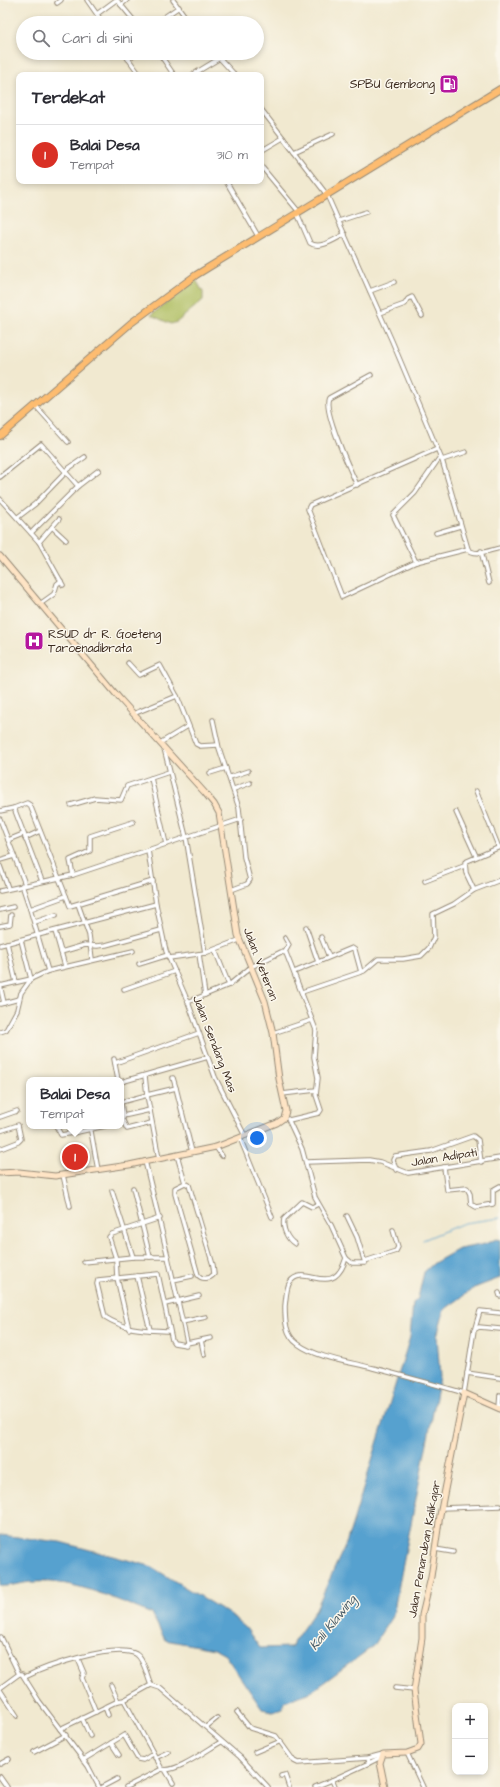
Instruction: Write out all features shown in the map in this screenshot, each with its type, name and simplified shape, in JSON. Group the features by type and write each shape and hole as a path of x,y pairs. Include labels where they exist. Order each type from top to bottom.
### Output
{"main road":[{"path":"0,436 131,323 172,292 258,236 500,89"}],"street":[{"path":"57,3 62,0"},
{"path":"88,0 97,14 117,0 130,16"},
{"path":"121,5 127,0"},
{"path":"173,0 185,16"},
{"path":"166,16 179,7"},
{"path":"129,60 138,72"},
{"path":"164,60 172,72"},
{"path":"197,72 217,60"},
{"path":"222,60 232,72"},
{"path":"264,113 327,195 380,313 441,458 468,549 476,554 500,548"},
{"path":"294,152 333,134"},
{"path":"264,149 283,138"},
{"path":"264,170 298,212 310,243 320,246 345,234"},
{"path":"228,184 258,236"},
{"path":"339,221 366,212"},
{"path":"370,291 394,282"},
{"path":"380,313 405,304 408,299 412,297 422,316"},
{"path":"357,485 329,414 327,401 329,398 371,375"},
{"path":"35,405 68,442"},
{"path":"0,477 40,444 78,486"},
{"path":"437,449 308,508 341,595 346,595 416,562 468,549"},
{"path":"416,562 393,515 415,493 437,459 466,452"},
{"path":"18,517 35,504 66,472 85,457"},
{"path":"32,533 78,486 99,470"},
{"path":"0,499 18,517 39,542 62,583 57,584 54,594 40,604"},
{"path":"39,542 59,519"},
{"path":"436,533 460,526"},
{"path":"52,527 66,540"},
{"path":"481,552 489,582"},
{"name":"Jalan. Veteran","path":"0,556 133,714 211,799 219,813 239,940 265,1001 273,1033 285,1115"},
{"path":"128,663 139,675 160,665 176,696 198,746 218,745"},
{"path":"133,714 176,696"},
{"path":"213,720 218,745 234,789 241,819 244,857 250,881 231,890"},
{"path":"188,726 162,745 186,837 205,953"},
{"path":"210,774 226,768"},
{"path":"230,777 248,771"},
{"path":"71,805 95,798 121,800 127,786 169,772"},
{"path":"151,778 166,844"},
{"path":"234,789 250,783"},
{"path":"425,881 464,866 466,861 476,856 500,848 476,791"},
{"path":"0,811 28,803 70,906 100,896 153,882"},
{"path":"14,808 42,882"},
{"path":"456,812 476,856"},
{"path":"0,819 24,885 48,971"},
{"path":"0,891 73,874 241,819"},
{"path":"73,874 70,860 90,851 90,836 133,822"},
{"path":"8,840 40,831"},
{"name":"Jalan Sendang Mas","path":"148,850 156,904 168,957 188,1002 224,1098 243,1137 272,1217"},
{"path":"0,860 14,856"},
{"path":"0,866 1,874 8,888"},
{"path":"464,866 474,890"},
{"path":"302,992 361,972 378,959 421,956 429,948 434,937 433,914 454,904 474,890 500,880"},
{"path":"30,909 66,896"},
{"path":"78,904 86,923 91,945 92,959"},
{"path":"0,945 156,904"},
{"path":"0,910 13,907"},
{"path":"0,926 10,924 11,915"},
{"path":"35,922 56,915"},
{"path":"306,927 318,962"},
{"path":"61,952 84,945 106,945 161,930"},
{"path":"55,931 66,966"},
{"path":"321,937 329,957"},
{"path":"188,1002 229,985 251,967 285,952 289,945 285,938"},
{"path":"0,1032 6,1030 14,1018 19,999 31,979 21,940"},
{"path":"139,964 168,957 205,953 239,940"},
{"path":"7,943 16,982"},
{"path":"294,972 353,948 361,972"},
{"path":"215,950 229,985"},
{"path":"19,999 2,1004 0,986 31,979 48,971 92,959 106,958 133,952"},
{"path":"285,952 302,992 316,1033 314,1057 318,1078 316,1090 321,1109 320,1112 289,1120"},
{"path":"199,954 205,995"},
{"path":"124,989 175,971"},
{"path":"273,1033 312,1020"},
{"path":"117,1077 114,1061 199,1033"},
{"path":"124,1081 208,1057"},
{"path":"145,1076 151,1124 159,1159"},
{"path":"173,1078 192,1152"},
{"path":"124,1101 176,1088"},
{"path":"282,1094 316,1090"},
{"path":"124,1116 150,1110"},
{"path":"0,1117 17,1111"},
{"path":"0,1172 19,1172 49,1176 145,1162 216,1147 277,1123 285,1115 297,1136 306,1162 309,1181 318,1204 331,1225 346,1258 352,1263 364,1264 365,1262 396,1251 398,1248 393,1230"},
{"path":"124,1125 127,1129 151,1124"},
{"path":"0,1131 18,1125 20,1139 19,1142 0,1149"},
{"path":"58,1129 61,1135 73,1134 88,1129"},
{"path":"72,1129 73,1134"},
{"path":"91,1129 98,1170"},
{"path":"396,1170 392,1160 395,1156 431,1151 472,1136 478,1140 481,1162"},
{"path":"216,1147 222,1156"},
{"path":"177,1155 185,1183 189,1184 214,1265 214,1274 209,1278 202,1278 198,1275 174,1191 175,1188 185,1183"},
{"name":"Jalan Adipati","path":"306,1162 369,1160 380,1162 396,1170 408,1173 500,1158"},
{"path":"145,1162 160,1218 187,1343"},
{"path":"444,1167 447,1190 467,1188 470,1194 471,1204 476,1207 493,1204 493,1190 500,1186"},
{"path":"63,1175 70,1206"},
{"path":"133,1188 150,1258"},
{"path":"112,1191 133,1257"},
{"path":"295,1244 286,1232 284,1218 302,1202 312,1207 318,1204"},
{"path":"347,1216 365,1262"},
{"path":"129,1329 117,1278 116,1259 109,1237 112,1234 160,1218"},
{"path":"84,1262 133,1257 168,1257"},
{"path":"346,1258 342,1271 335,1277 328,1279 298,1277 290,1283 287,1291 285,1318 288,1332 298,1344 316,1353 464,1393 499,1408 500,1396"},
{"path":"170,1331 129,1329 116,1324 105,1317 97,1284 98,1280 158,1274 174,1343 184,1345 210,1338"},
{"path":"137,1276 150,1330"},
{"path":"173,1280 192,1276"},
{"path":"165,1304 199,1296"},
{"path":"464,1393 475,1322 480,1311 500,1313"},
{"path":"182,1322 206,1317"},
{"path":"475,1328 500,1329"},
{"path":"201,1340 204,1355"},
{"path":"467,1373 500,1378"},
{"name":"Jalan Penaruban Kalikajar","path":"407,1752 418,1749 421,1744 414,1690 422,1638 422,1615 435,1549 441,1508 464,1393"},
{"path":"441,1508 500,1506"},
{"path":"435,1549 453,1552"},
{"path":"1,1637 19,1674 25,1676 46,1667 103,1652 126,1652 136,1654 142,1662 151,1685"},
{"path":"78,1659 84,1674 82,1678 96,1712"},
{"path":"17,1716 0,1689 19,1674"},
{"path":"25,1676 33,1693 66,1735 100,1787 117,1779"},
{"path":"112,1685 118,1701"},
{"path":"60,1729 118,1701 124,1700 151,1685 160,1688 206,1727 221,1742 240,1757 268,1787"},
{"path":"395,1688 414,1690"},
{"path":"124,1700 154,1756 173,1783"},
{"path":"105,1707 108,1715"},
{"path":"237,1712 242,1721 250,1728 272,1734 281,1742 294,1761 298,1763 368,1758 407,1752 423,1787"},
{"path":"82,1718 90,1736"},
{"path":"206,1727 217,1718"},
{"path":"34,1752 66,1735"},
{"path":"83,1760 124,1735 138,1759 143,1760 168,1752"},
{"path":"126,1787 164,1770 175,1768 221,1742"},
{"path":"255,1752 281,1742"},
{"path":"111,1743 119,1755"},
{"path":"315,1787 370,1763 382,1756"},
{"path":"382,1756 381,1768 385,1787"},
{"path":"368,1758 370,1763"},
{"path":"0,1764 9,1759"},
{"path":"281,1776 285,1775 289,1787"},
{"path":"0,1777 7,1787"},
{"path":"332,1780 335,1787"}],"green space":[{"path":"196,280 203,292 203,300 177,322 171,324 151,315"}],"water":[{"name":"Kali Klawing","path":"496,1239 500,1240 500,1278 474,1288 444,1310 437,1336 440,1377 393,1615 372,1647 312,1691 285,1702 282,1708 273,1711 262,1709 225,1655 214,1649 165,1640 152,1614 109,1596 64,1584 34,1582 0,1586 0,1535 60,1542 150,1566 229,1614 246,1628 260,1648 290,1647 315,1611 347,1541 410,1337 413,1303 418,1298 424,1272 434,1263 459,1249 485,1244"}],"waterway":[{"path":"423,1240 464,1223 500,1218"}],"place":[{"name":"SPBU Gembong","path":"449,84"},
{"name":"RSUD dr R. Goeteng Taroenadibrata","path":"34,641"},
{"name":"Balai Desa","path":"75,1157"}]}
